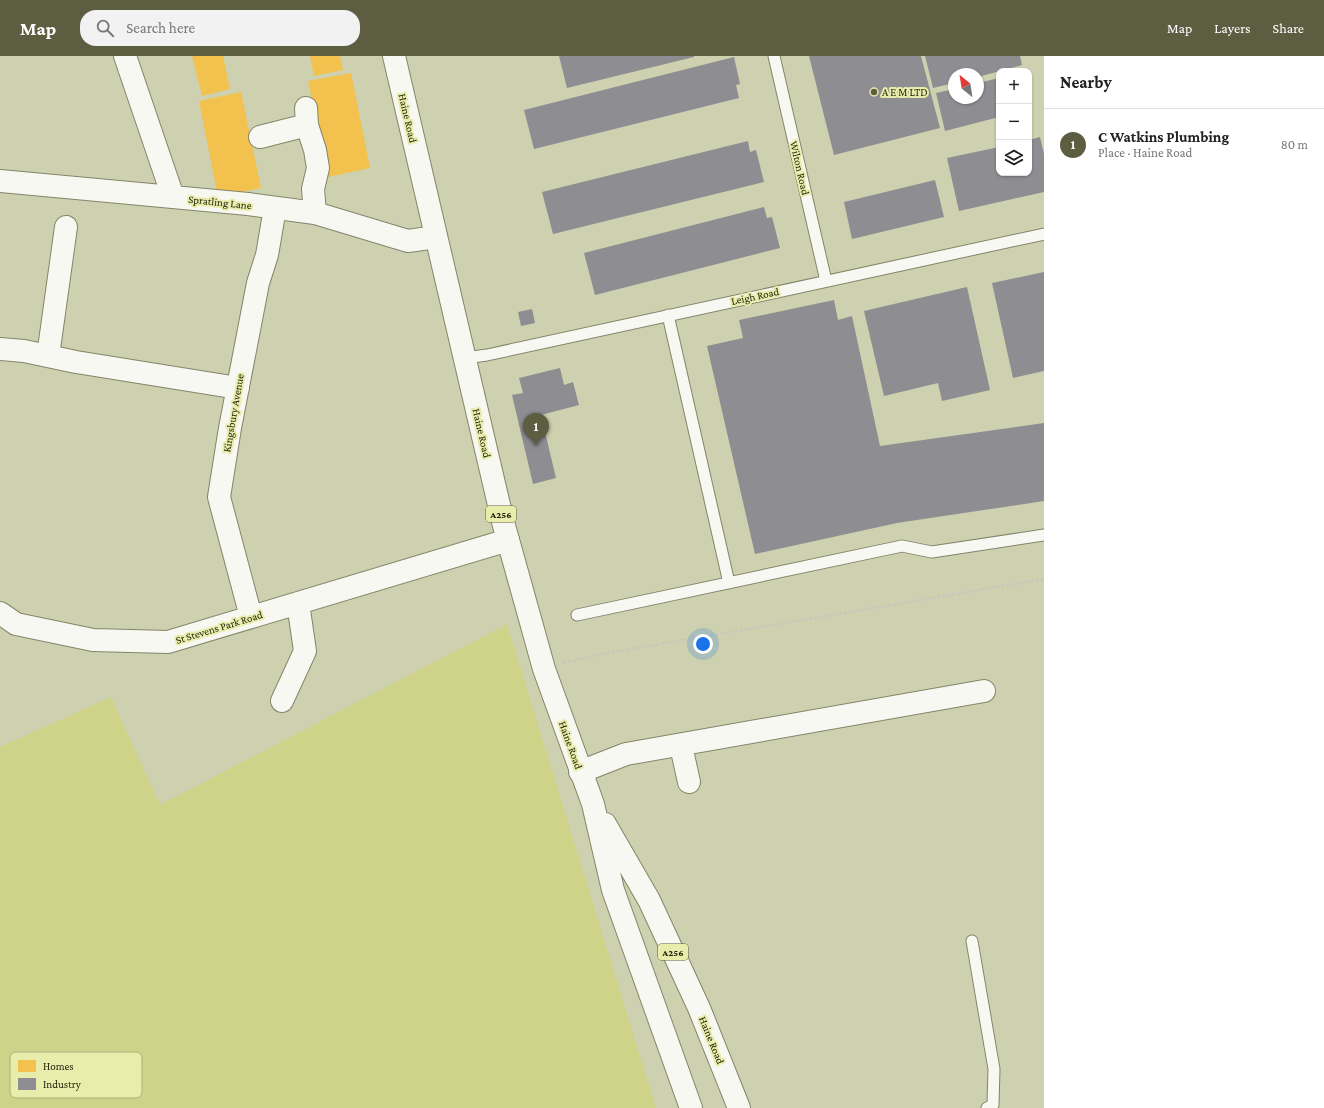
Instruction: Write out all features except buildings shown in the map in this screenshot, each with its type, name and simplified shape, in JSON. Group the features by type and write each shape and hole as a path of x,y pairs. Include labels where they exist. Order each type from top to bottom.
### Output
{"street":[{"path":"125,56 173,197"},
{"name":"Haine Road","path":"394,56 508,540 544,669 580,772 593,804 649,900 699,1008 739,1108"},
{"path":"260,137 307,116 318,168 313,189 315,213"},
{"name":"Spratling Lane","path":"0,181 173,197 315,213 408,241 436,237"},
{"name":"Kingsbury Avenue","path":"251,617 219,497 258,283 267,255 275,208"},
{"path":"48,356 66,227"},
{"path":"0,349 24,351 76,362 238,388"},
{"name":"St Stevens Park Road","path":"0,613 16,624 93,640 168,642 508,540"},
{"path":"282,701 306,651 298,603"},
{"path":"580,772 626,754 681,746 984,691"},
{"path":"681,746 689,782"},
{"name":"Haine Road","path":"593,804 613,890 691,1108"}],"lane":[{"name":"Wilton Road","path":"774,56 826,280"},
{"name":"Leigh Road","path":"465,358 487,355 826,280 1044,234"},
{"path":"668,315 729,583"},
{"path":"577,615 902,546 932,552 1044,535"},
{"path":"972,940 994,1069 993,1105 987,1108"}],"path":[{"path":"544,669 600,654 1044,579"}],"green space":[{"path":"507,624 656,1108 0,1108 0,747 111,697 160,805"}],"place":[{"name":"A E M LTD","path":"874,92"},
{"name":"C Watkins Plumbing","path":"536,446"}]}
